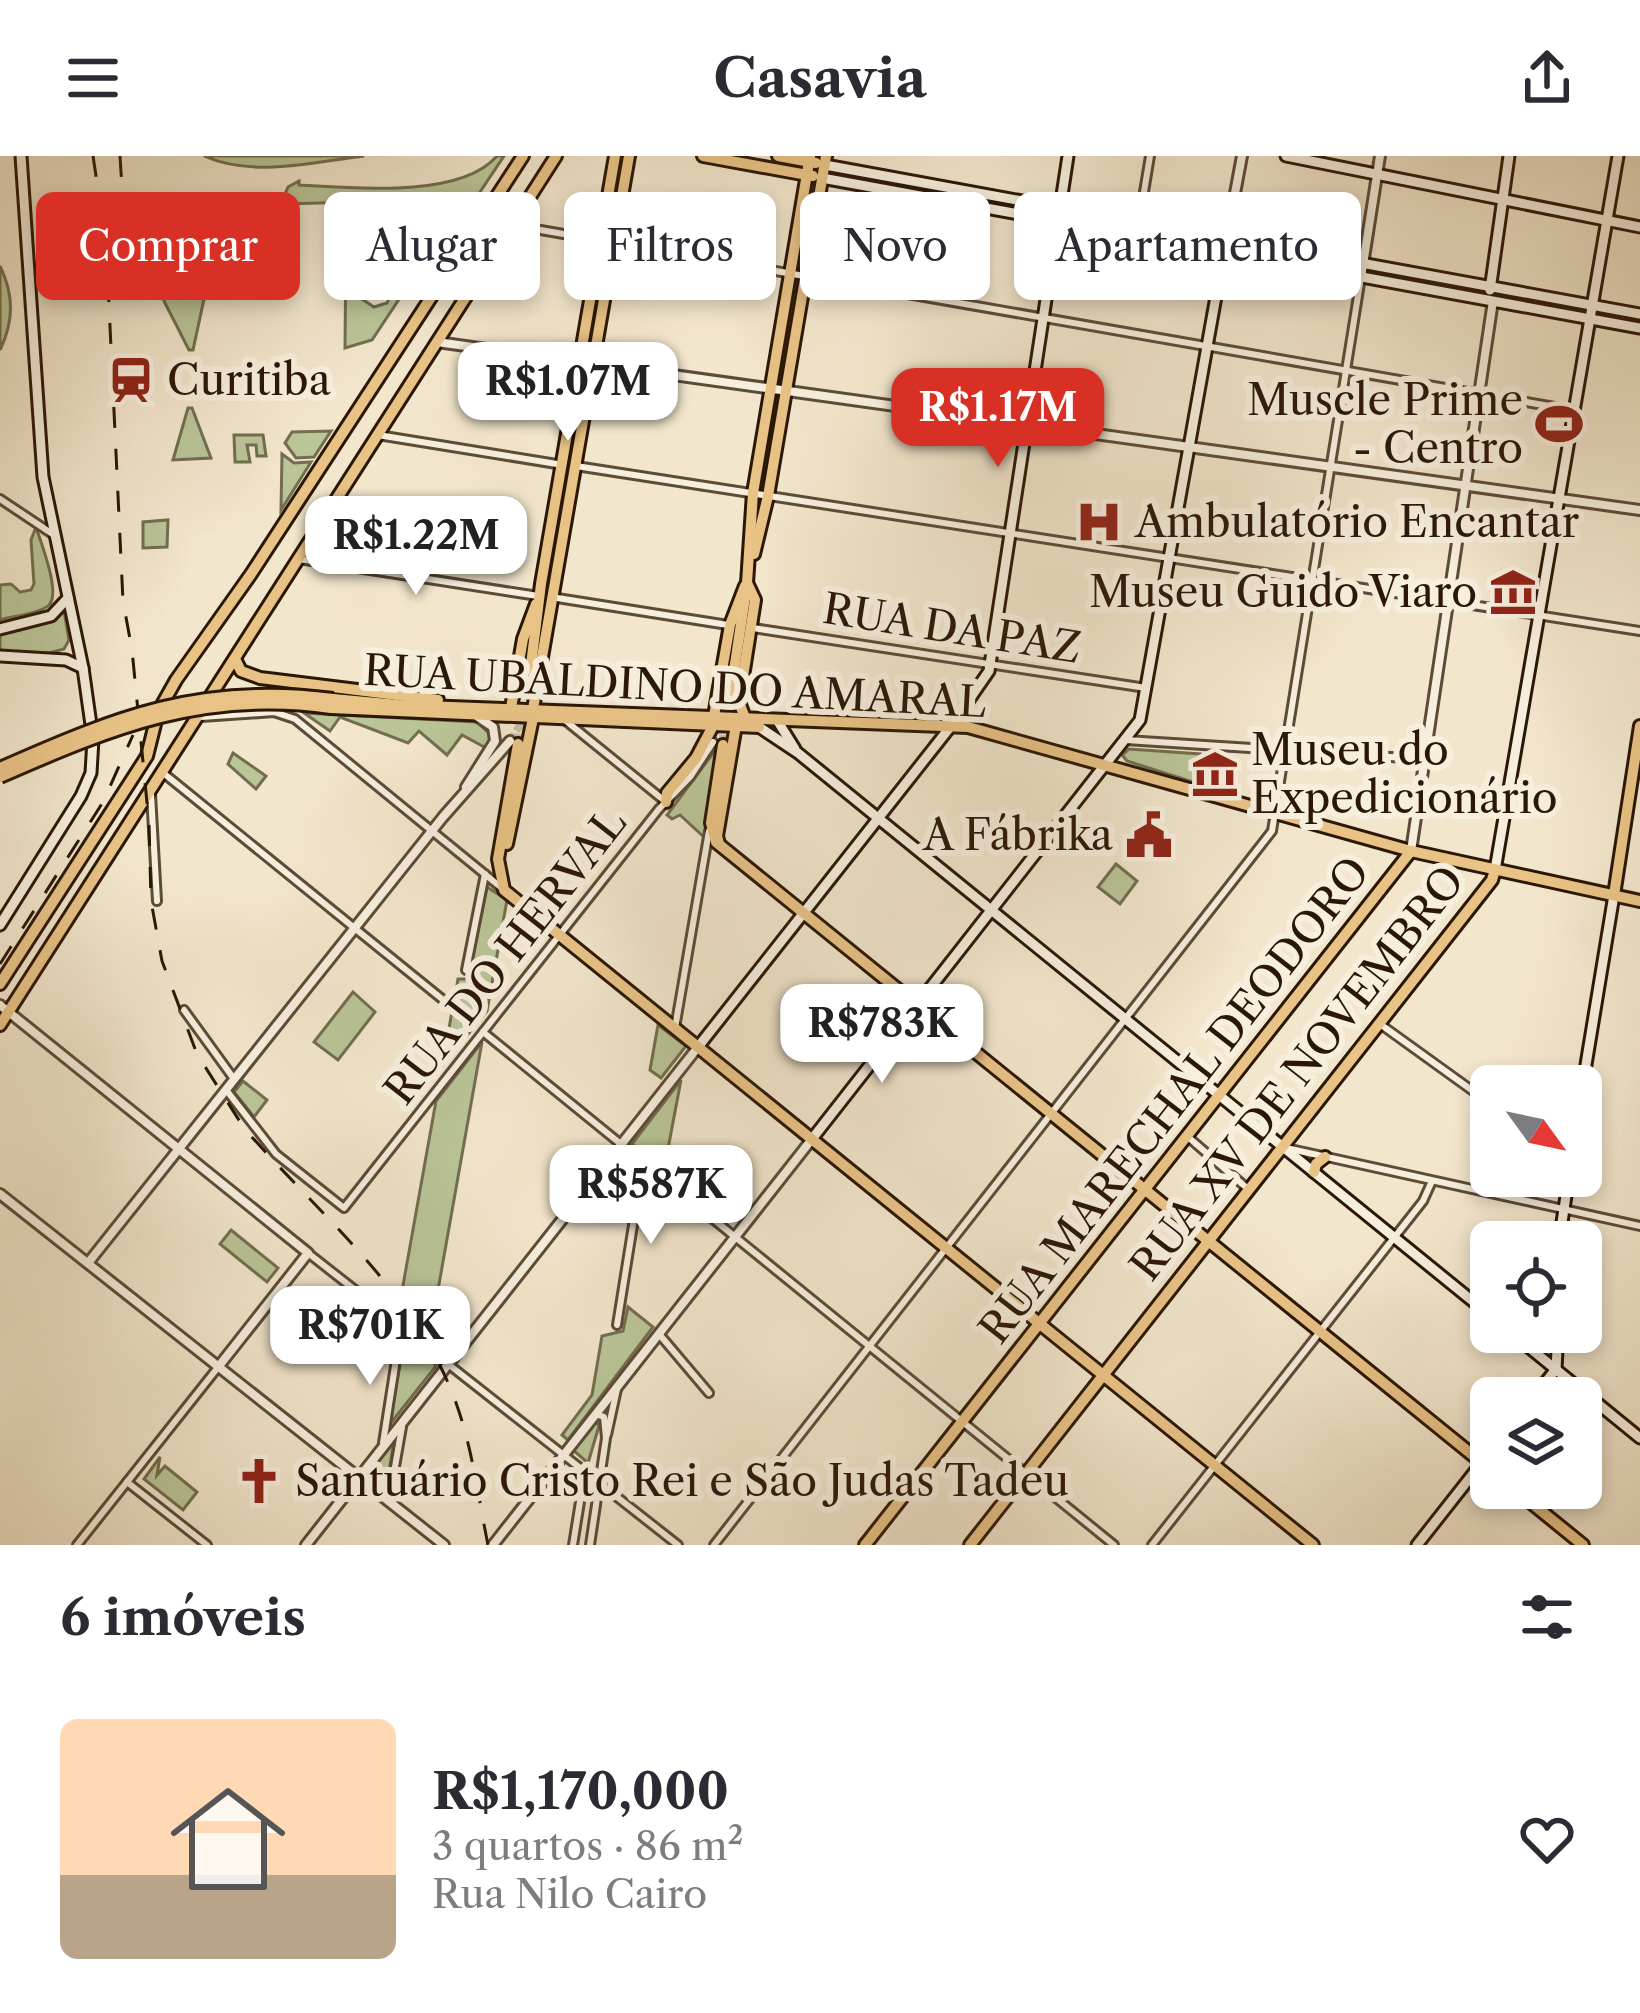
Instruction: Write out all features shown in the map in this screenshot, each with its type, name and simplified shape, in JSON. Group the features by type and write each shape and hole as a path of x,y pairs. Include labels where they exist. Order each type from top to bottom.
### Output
{"main road":[{"path":"0,926 74,808 91,773 93,739 41,462 21,156"},
{"path":"0,984 147,756 158,712 176,680 251,574 523,156"},
{"path":"533,192 556,156"},
{"path":"612,192 615,156"},
{"path":"620,192 629,156"},
{"path":"703,156 824,166 1014,199"},
{"path":"778,156 809,164"},
{"path":"1062,192 1068,156"},
{"path":"1286,156 1640,227"},
{"name":"RUA MARECHAL DEODORO","path":"1492,301 1489,286 1509,156"},
{"name":"RUA XV DE NOVEMBRO","path":"970,1545 1492,880 1618,156"},
{"path":"730,697 747,584 753,493 809,164"},
{"path":"824,166 926,192"},
{"path":"795,245 800,240"},
{"path":"1363,263 1640,314"},
{"path":"1361,277 1640,328"},
{"path":"1415,287 1456,280"},
{"path":"0,1025 5,1008 151,790 464,300"},
{"path":"528,689 596,300"},
{"path":"666,802 696,758 714,720 730,625 747,584 768,496 802,300"},
{"path":"698,1047 951,726 991,664 1046,300"},
{"path":"812,1139 1140,720 1216,300"},
{"path":"783,312 794,342"},
{"path":"714,847 740,721 755,600 747,584"},
{"path":"511,708 523,639 545,597"},
{"path":"502,884 533,714 545,597"},
{"path":"0,629 51,616 68,598"},
{"path":"0,656 66,660 83,668"},
{"path":"235,659 241,670 260,678 459,706"},
{"path":"0,767 103,724 194,699 268,693 332,704"},
{"path":"0,777 112,730 191,708 261,701 332,704"},
{"name":"RUA UBALDINO DO AMARAL","path":"332,704 511,708 563,719 714,720"},
{"name":"RUA UBALDINO DO AMARAL","path":"332,704 477,716 968,727 1411,851 1640,901"},
{"path":"777,720 798,753"},
{"name":"RUA UBALDINO DO AMARAL","path":"740,721 759,727"},
{"path":"1586,1065 1640,725"},
{"path":"759,727 798,753 1470,1299"},
{"path":"514,743 497,859 502,884 1313,1545"},
{"path":"718,743 711,823 714,847 803,913 1470,1454"},
{"name":"RUA MARECHAL DEODORO","path":"865,1545 1411,851"},
{"path":"1314,1172 1325,1157"},
{"path":"1562,1221 1566,1197"},
{"path":"1536,1353 1640,1438"},
{"path":"1550,1377 1556,1369 1557,1353"},
{"path":"1418,1545 1470,1485"},
{"path":"1539,1509 1583,1545"}],"street":[{"path":"1144,192 1150,156"},
{"path":"1235,192 1241,156"},
{"path":"1361,277 1380,156"},
{"path":"776,272 800,276"},
{"path":"939,300 1574,410"},
{"path":"714,1545 1267,839 1276,813 1357,300"},
{"name":"RUA MARECHAL DEODORO","path":"1411,851 1492,301"},
{"path":"437,342 1640,510"},
{"path":"377,436 1640,631"},
{"path":"0,499 55,535"},
{"path":"299,559 730,625"},
{"name":"RUA DA PAZ","path":"750,628 1146,688"},
{"path":"197,717 274,712 296,718 502,884"},
{"path":"88,1263 438,833 443,817 465,791 496,736 493,727 477,716"},
{"path":"563,719 666,802"},
{"path":"586,737 589,720"},
{"path":"1126,740 1422,759"},
{"path":"465,791 514,743"},
{"name":"RUA DO HERVAL","path":"227,1090 285,1162 344,1208 718,743"},
{"path":"162,772 447,1003"},
{"path":"151,790 157,901"},
{"path":"675,1028 714,847"},
{"path":"466,970 485,873"},
{"path":"5,1008 378,1308"},
{"path":"184,1010 235,1081"},
{"path":"1380,1024 1470,1089"},
{"path":"483,1032 1114,1545"},
{"path":"306,1545 698,1047"},
{"path":"1188,1137 1250,1190"},
{"path":"493,1545 812,1139"},
{"path":"1283,1148 1640,1226"},
{"path":"617,1325 644,1162"},
{"path":"1152,1545 1394,1238 1432,1181"},
{"path":"0,1194 444,1545"},
{"path":"77,1545 308,1253"},
{"path":"382,1448 400,1334"},
{"path":"659,1334 710,1394"},
{"path":"448,1364 678,1545"},
{"path":"590,1545 617,1388"},
{"path":"596,1414 604,1417 606,1438"},
{"path":"389,1501 403,1422"},
{"path":"573,1545 585,1472"},
{"path":"127,1482 197,1542 207,1545"}],"green space":[{"path":"204,156 364,156 263,167"},
{"path":"504,156 480,192 324,192 324,203 300,204 300,192 286,192 299,181 299,185 347,188 432,185 480,170"},
{"path":"838,167 970,192 903,192 836,179"},
{"path":"0,266 10,308 0,350"},
{"path":"204,300 193,350 189,350 164,301"},
{"path":"345,300 364,300 374,307 399,300 372,340 345,348"},
{"path":"188,408 192,408 211,458 173,460"},
{"path":"331,431 314,457 296,458 285,443 292,432"},
{"path":"234,435 263,435 266,456 257,456 256,445 247,445 250,462 235,462"},
{"path":"282,454 294,463 311,462 281,510"},
{"path":"168,520 167,547 143,548 143,522"},
{"path":"36,527 49,568 52,599 39,611 0,620 0,585 11,584 20,592 31,590 34,584 31,540"},
{"path":"64,611 69,640 64,649 0,651 0,633 49,620"},
{"path":"304,713 477,722 492,736 486,748 462,735 447,755 419,731 408,743 340,717 330,731"},
{"path":"720,744 704,837 680,815 672,819 667,815"},
{"path":"1129,749 1200,754 1196,783 1127,761 1122,755"},
{"path":"233,753 266,776 256,789 228,764"},
{"path":"1116,864 1137,881 1120,904 1098,887"},
{"path":"487,887 507,900 487,1011 442,1066 458,979 468,979"},
{"path":"353,992 375,1012 338,1060 314,1042"},
{"path":"658,1025 686,1046 661,1078 650,1070"},
{"path":"482,1042 433,1318 455,1334 446,1347 402,1291 436,1101"},
{"path":"681,1080 664,1170 632,1144"},
{"path":"243,1081 267,1100 254,1117 234,1092"},
{"path":"231,1230 278,1268 267,1282 220,1244"},
{"path":"393,1297 436,1366 390,1424 405,1332 381,1313"},
{"path":"628,1307 653,1327 568,1440 562,1435 592,1395 602,1336 623,1331"},
{"path":"595,1420 599,1426 588,1463 573,1450"},
{"path":"394,1440 386,1492 366,1476"},
{"path":"160,1457 157,1475 165,1466 197,1492 183,1510 144,1479"}],"tunnel":[{"path":"518,744 528,689"},
{"path":"723,745 730,697"},
{"path":"713,742 729,702"},
{"path":"510,741 522,722"}],"railway":[{"path":"93,156 106,242 123,601 149,823 151,901 162,961 197,1054 244,1128 357,1249 431,1348 463,1424 488,1545"},
{"path":"120,156 122,192"},
{"path":"0,964 103,802 133,735"}],"place":[{"name":"Curitiba","path":"131,380"},
{"name":"Muscle Prime - Centro","path":"1559,424"},
{"name":"Ambulatório Encantar","path":"1099,522"},
{"name":"Museu Guido Viaro","path":"1513,592"},
{"name":"Museu do Expedicionário","path":"1215,774"},
{"name":"A Fábrika","path":"1149,835"},
{"name":"Santuário Cristo Rei e São Judas Tadeu","path":"259,1481"}]}
